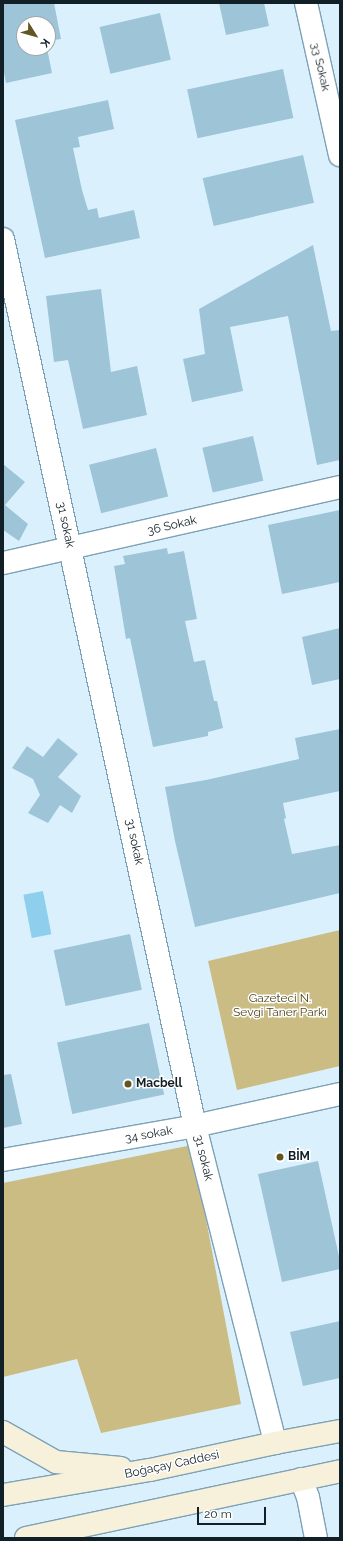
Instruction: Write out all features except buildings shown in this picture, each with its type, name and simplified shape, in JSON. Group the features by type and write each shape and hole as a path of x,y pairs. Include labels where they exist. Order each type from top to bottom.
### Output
{"main road":[{"name":"Boğaçay Caddesi","path":"3,1496 150,1470 274,1443 340,1431"},
{"path":"3,1432 56,1462 150,1470"},
{"path":"26,1538 340,1471"},
{"path":"102,1538 151,1512"}],"street":[{"name":"33 Sokak","path":"306,3 340,155"},
{"name":"31 sokak","path":"3,239 195,1126 274,1443"},
{"name":"36 Sokak","path":"3,563 340,488"},
{"name":"34 sokak","path":"3,1160 195,1126 340,1094"},
{"path":"301,1479 308,1497 316,1538"}],"green space":[{"name":"Gazeteci N. Sevgi Taner Parkı","path":"340,930 340,1066 237,1090 208,961"},
{"path":"192,1145 241,1404 101,1433 77,1359 3,1377 3,1183"}],"water":[{"path":"43,891 51,934 32,938 23,895"}],"place":[{"name":"Macbell","path":"128,1084"},
{"name":"BİM","path":"280,1157"}]}
